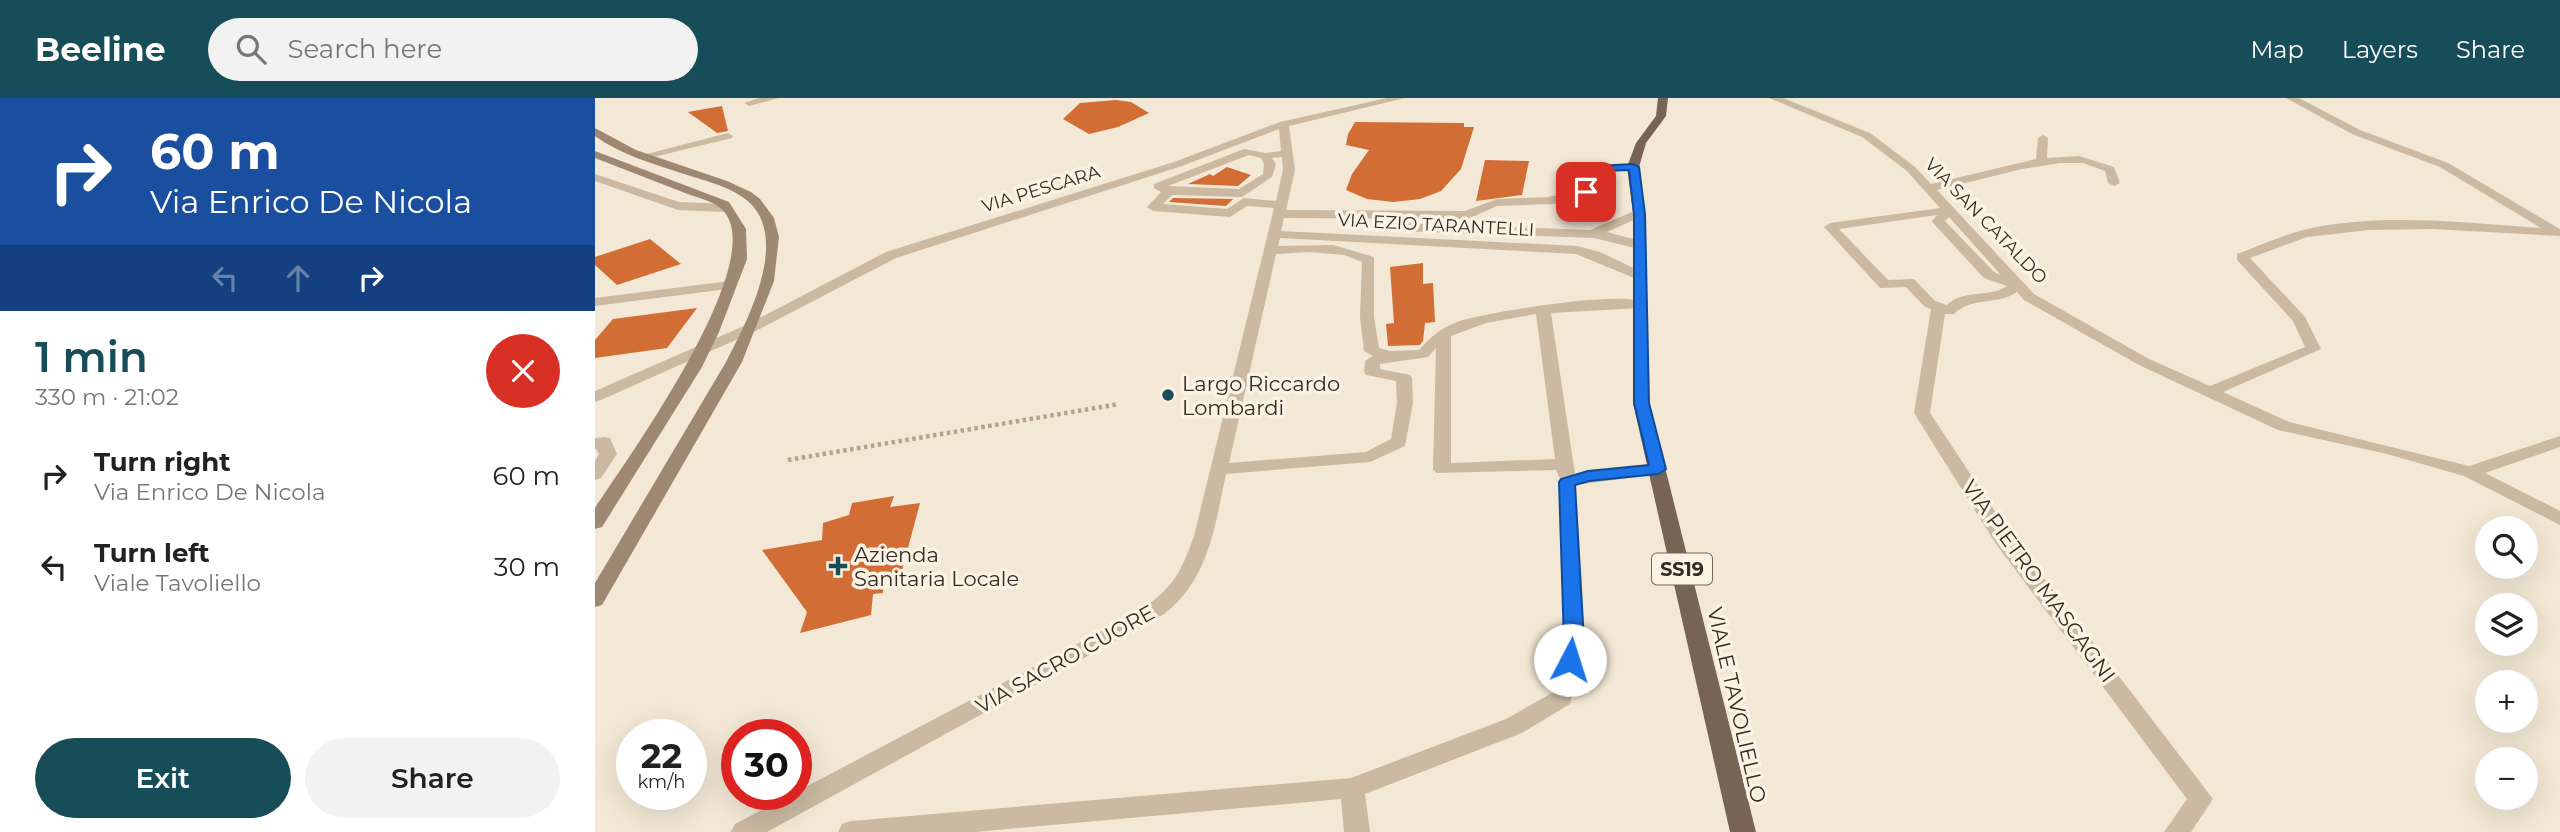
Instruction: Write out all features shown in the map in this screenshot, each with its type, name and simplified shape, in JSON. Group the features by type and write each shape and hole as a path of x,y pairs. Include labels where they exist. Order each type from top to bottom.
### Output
{"main road":[{"path":"1633,167 1641,143 1661,116 1663,98"},
{"name":"VIALE TAVOLIELLO","path":"1633,167 1639,214 1641,403 1743,832"}],"street":[{"path":"749,103 774,98"},
{"name":"VIA PESCARA","path":"595,397 751,328 891,256 1178,164 1285,124 1400,98"},
{"name":"VIA SAN CATALDO","path":"1774,98 1866,135 1911,169 2029,297 2144,362 2284,426 2390,450 2470,472 2560,519"},
{"path":"2209,392 2313,349 2300,320 2242,257 2304,234 2349,228 2405,224 2558,233 2444,165 2356,132 2291,98"},
{"name":"VIA SACRO CUORE","path":"744,832 1143,618 1175,597 1192,572 1277,225 1289,170 1285,124"},
{"path":"595,131 613,144 732,188 756,202 772,225 774,256 751,328 734,362 595,600"},
{"path":"645,156 728,136"},
{"path":"2041,162 2043,138"},
{"path":"1287,153 1265,156 1248,151 1158,186 1169,191 1243,198 1277,225 1319,248 1353,252 1369,260 1367,317 1372,351 1389,356"},
{"path":"595,154 700,194 726,208 740,229 740,259 705,348 595,523"},
{"path":"1169,191 1153,207 1230,213 1268,175 1270,164 1265,156"},
{"path":"1928,188 2041,162 2082,159 2110,169 2113,183"},
{"path":"1277,225 1468,215 1482,205 1494,201 1548,201 1586,192 1602,168 1633,167"},
{"path":"595,177 678,206 726,208"},
{"path":"1949,210 1830,227 1885,285 1909,282 1930,303 1949,311 1968,300 1983,296 2002,296 2017,285"},
{"name":"VIA EZIO TARANTELLI","path":"1277,225 1578,235 1594,233 1639,214"},
{"name":"VIA EZIO TARANTELLI","path":"1277,225 1563,249 1595,255 1639,276"},
{"name":"VIA EZIO TARANTELLI","path":"1594,233 1639,245"},
{"name":"VIA EZIO TARANTELLI","path":"1595,255 1639,245"},
{"path":"595,299 730,285"},
{"path":"1219,469 1370,457 1399,442 1405,378 1372,372 1373,361 1389,356 1423,354 1444,333 1486,318 1543,310 1640,304"},
{"name":"VIA PIETRO MASCAGNI","path":"1939,307 1922,413 2003,539 2201,799 2177,832"},
{"path":"851,832 1352,788 1514,726 1562,698 1574,642 1566,473 1543,310"},
{"path":"1444,333 1442,469 1588,476 1658,469"},
{"path":"2470,472 2560,441"},
{"path":"595,443 604,442 608,454 595,474"},
{"path":"1352,788 1356,832"}],"path":[{"path":"788,460 1119,404"}],"building":[{"path":"1116,100 1131,102 1149,113 1118,127 1089,134 1063,119 1080,103"},
{"path":"722,106 728,131 717,133 688,112"},
{"path":"1355,122 1464,123 1464,127 1474,127 1461,169 1441,191 1420,199 1393,202 1367,199 1346,190 1352,174 1369,150 1346,145 1348,134"},
{"path":"1485,160 1529,161 1522,195 1476,201"},
{"path":"1227,167 1251,175 1238,186 1188,184 1210,174 1213,176"},
{"path":"1173,198 1233,199 1226,206 1169,202"},
{"path":"650,239 681,264 617,285 595,265 595,257"},
{"path":"1423,263 1423,284 1433,283 1435,322 1425,323 1420,345 1388,346 1386,324 1394,323 1390,267"},
{"path":"697,308 667,348 595,358 595,340 613,319"},
{"name":"Azienda Sanitaria Locale","path":"894,496 890,507 920,503 901,574 885,577 883,593 873,594 871,615 800,633 807,612 762,550 822,540 823,523 849,515 852,503"}],"place":[{"name":"Largo Riccardo Lombardi","path":"1168,395"},
{"name":"Azienda Sanitaria Locale","path":"838,566"}],"route":[{"path":"1570,660 1574,642 1567,482 1588,476 1658,469 1641,403 1639,214 1633,167 1602,168 1586,192"}]}
